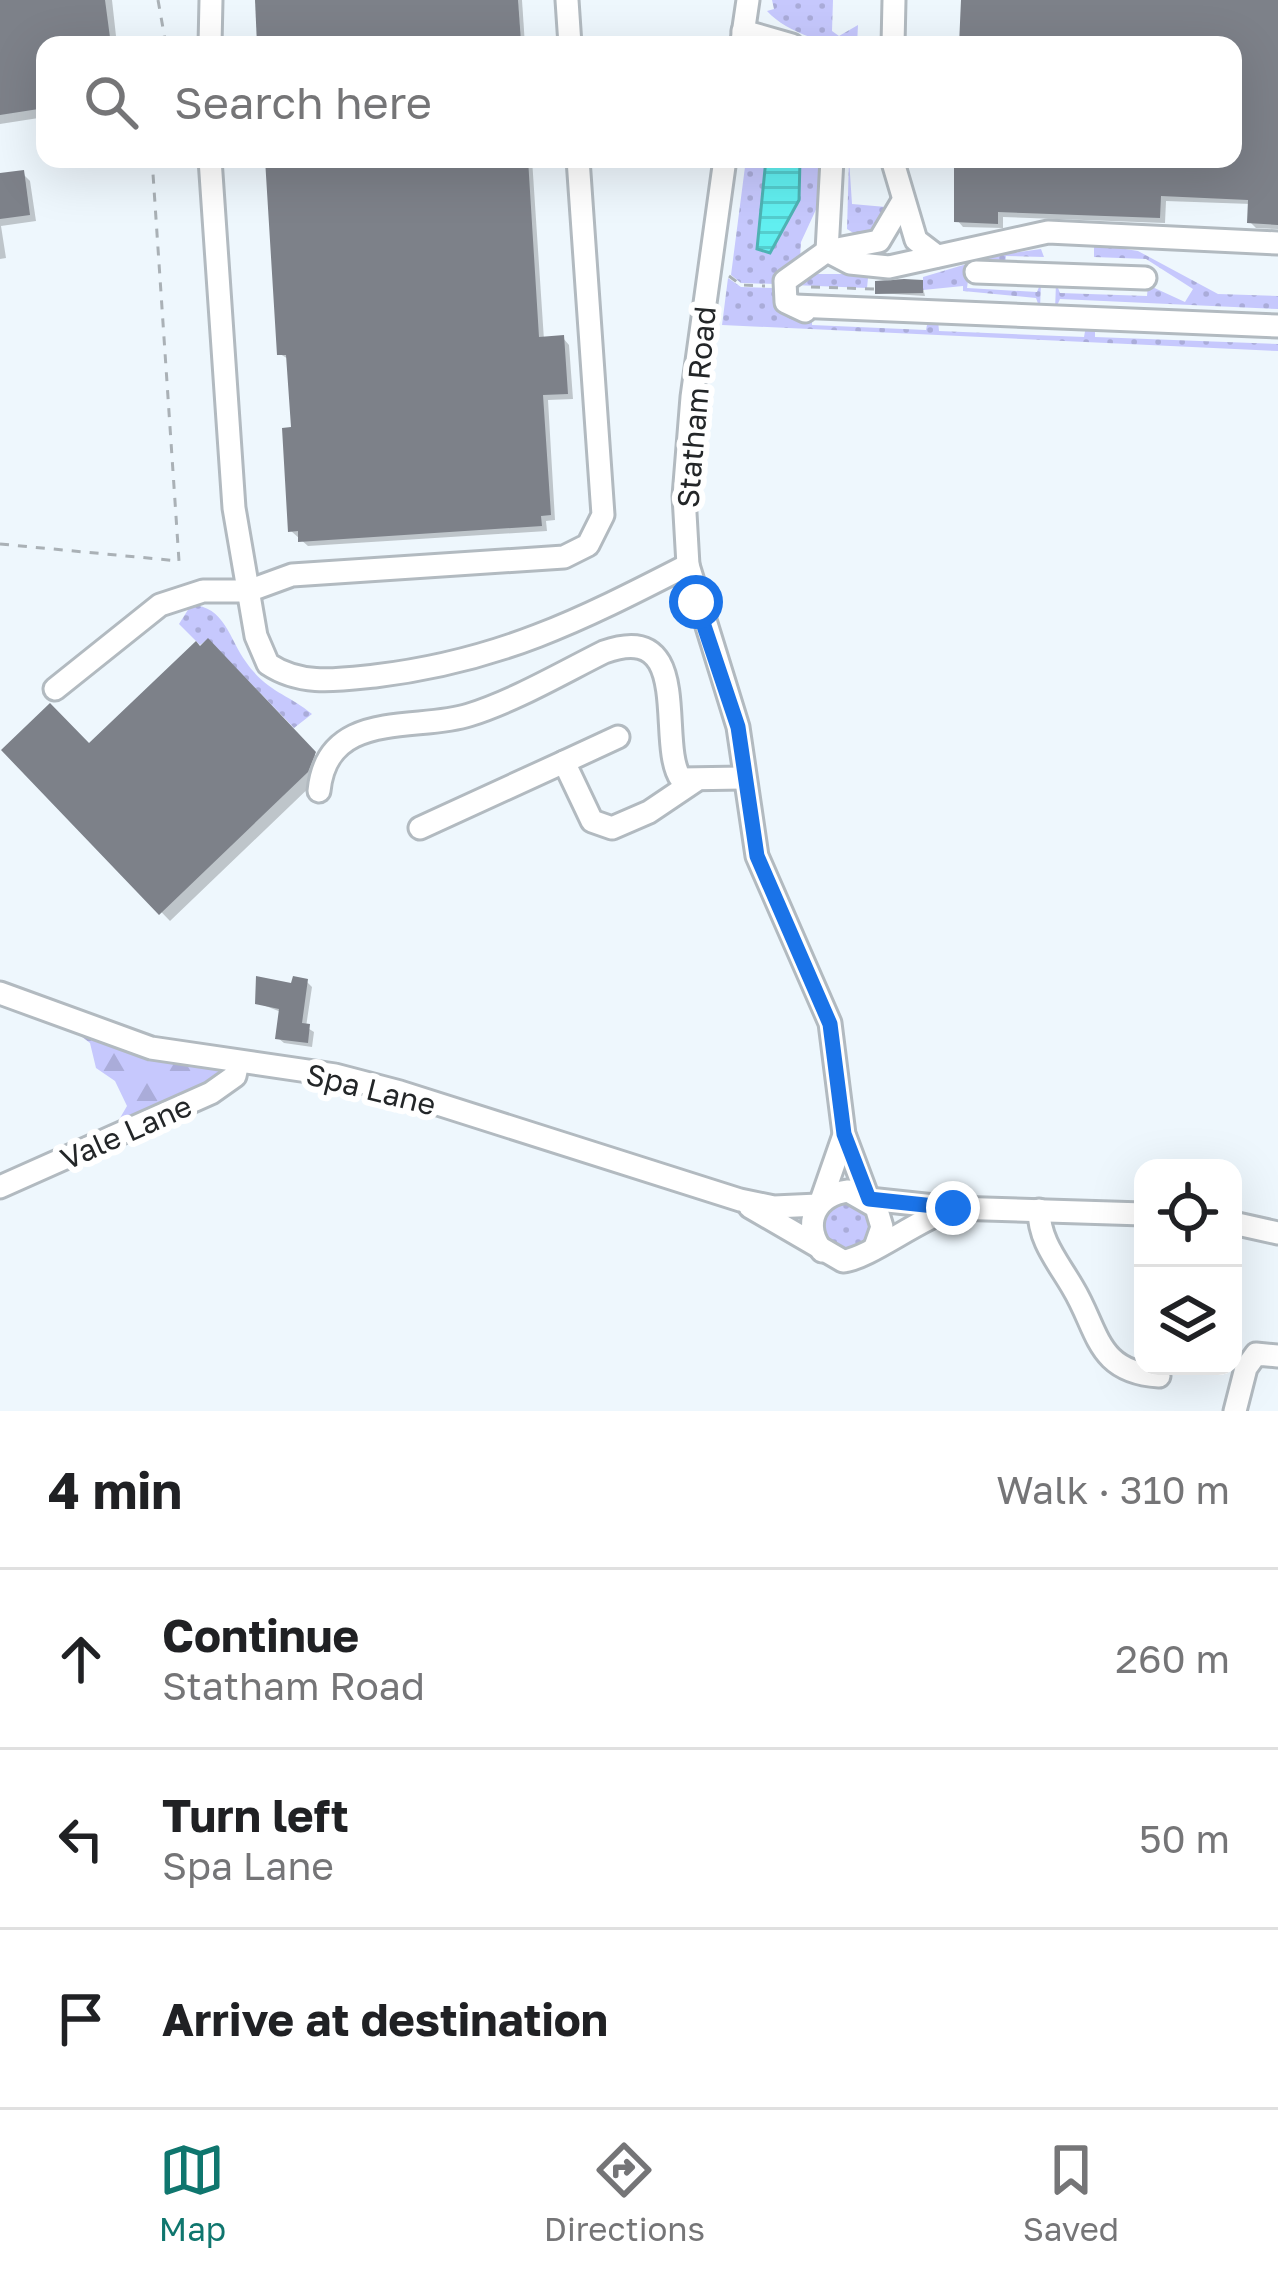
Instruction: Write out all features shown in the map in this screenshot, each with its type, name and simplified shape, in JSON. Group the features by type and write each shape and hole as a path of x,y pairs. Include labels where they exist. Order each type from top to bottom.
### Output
{"street":[{"path":"210,36 211,0"},
{"path":"567,0 569,36"},
{"path":"742,36 748,0"},
{"path":"893,36 894,0"},
{"path":"211,168 234,508 256,636 268,664 305,681 456,665 568,627 688,565"},
{"path":"55,689 160,604 203,591 248,591 292,575 564,557 588,545 603,515 579,168"},
{"name":"Statham Road","path":"724,168 692,397 684,496 688,565 738,727 757,856 830,1024 844,1134 868,1198"},
{"path":"827,250 832,168"},
{"path":"894,168 901,204 916,240 937,256"},
{"path":"901,204 879,242 827,250 785,281 783,298 806,307 1278,326"},
{"path":"827,250 850,263 889,266 1048,232 1278,243"},
{"path":"976,272 1145,278"},
{"path":"1047,317 1049,274"},
{"path":"319,791 327,765 366,729 464,717 604,652 628,647 652,658 668,679 674,767 681,778 695,782 743,778"},
{"path":"420,828 618,737"},
{"path":"564,762 592,821 612,828 640,829 695,782"},
{"name":"Spa Lane","path":"0,993 115,1038 334,1075 400,1092 740,1200 774,1208 819,1204"},
{"name":"Vale Lane","path":"0,1186 211,1093 235,1076 238,1062"},
{"name":"Statham Road","path":"819,1204 844,1134"},
{"path":"953,1208 905,1227 875,1248 843,1261 822,1251 812,1234 819,1204 848,1191 868,1198 953,1208 1134,1214"},
{"path":"868,1198 881,1217 875,1248"},
{"name":"Spa Lane","path":"740,1200 822,1251"},
{"path":"1039,1210 1043,1237 1076,1293 1094,1340 1118,1364 1140,1375 1160,1376"},
{"path":"1242,1225 1278,1233"},
{"path":"1235,1411 1246,1367 1256,1354 1278,1356"}],"path":[{"path":"158,0 164,36"},
{"path":"0,544 179,561 153,168"}],"green space":[{"path":"772,0 833,0 832,31 839,36 797,32 767,11 774,9"},
{"path":"858,25 857,36 839,36"},
{"path":"745,168 765,168 762,196 799,200 800,168 821,168 819,203 801,242 800,259 775,284 741,283 731,275"},
{"path":"850,168 852,204 886,207 888,212 876,233 858,236 847,229"},
{"path":"1094,244 1138,251 1218,294 1278,296 1278,309 1060,299 1055,310 1056,283 1060,293 1147,296 1148,285 1185,302 1193,289 1146,259 1094,257"},
{"path":"1041,249 1044,257 1006,256 1005,267 970,266 967,288 1037,292 1041,282 1040,309 1036,298 963,291 963,286 923,290 923,277 997,255"},
{"path":"806,274 888,274 891,279 868,278 867,288 792,285"},
{"path":"728,278 741,287 774,288 775,299 812,315 812,325 926,330 928,320 938,320 939,331 1084,337 1086,326 1095,326 1095,337 1278,344 1278,351 722,325"},
{"path":"191,605 219,617 254,672 312,714 294,728 208,639 200,645 179,624"},
{"path":"68,1026 141,1052 221,1070 218,1078 113,1130 127,1106 115,1081 96,1068 90,1043"},
{"path":"847,1202 864,1209 871,1226 864,1243 847,1250 830,1243 823,1226 830,1209"}],"shaded area":[{"path":"765,168 800,168 799,200 770,253 757,249"}],"building":[{"path":"0,0 105,0 110,36 36,36 36,109 0,115"},
{"path":"255,0 518,0 521,36 257,36"},
{"path":"961,0 1278,0 1278,225 1247,223 1248,200 1161,196 1160,218 998,212 998,224 954,222 954,168 1242,168 1242,36 959,36"},
{"path":"266,168 529,168 539,337 564,335 568,394 543,395 551,515 541,516 542,526 298,542 298,531 288,532 282,428 291,427 286,355 277,355"},
{"path":"24,170 30,215 0,219 0,173"},
{"path":"923,280 923,293 875,294 875,281"},
{"path":"208,638 316,752 308,772 159,915 1,750 50,703 89,743 196,641 200,646"},
{"path":"256,976 291,983 293,976 308,979 302,1023 310,1024 308,1043 275,1039 279,1009 255,1004"}],"route":[{"path":"696,602 738,727 747,818 757,856 830,1024 841,1080 844,1134 856,1172 869,1199 953,1208"}]}
